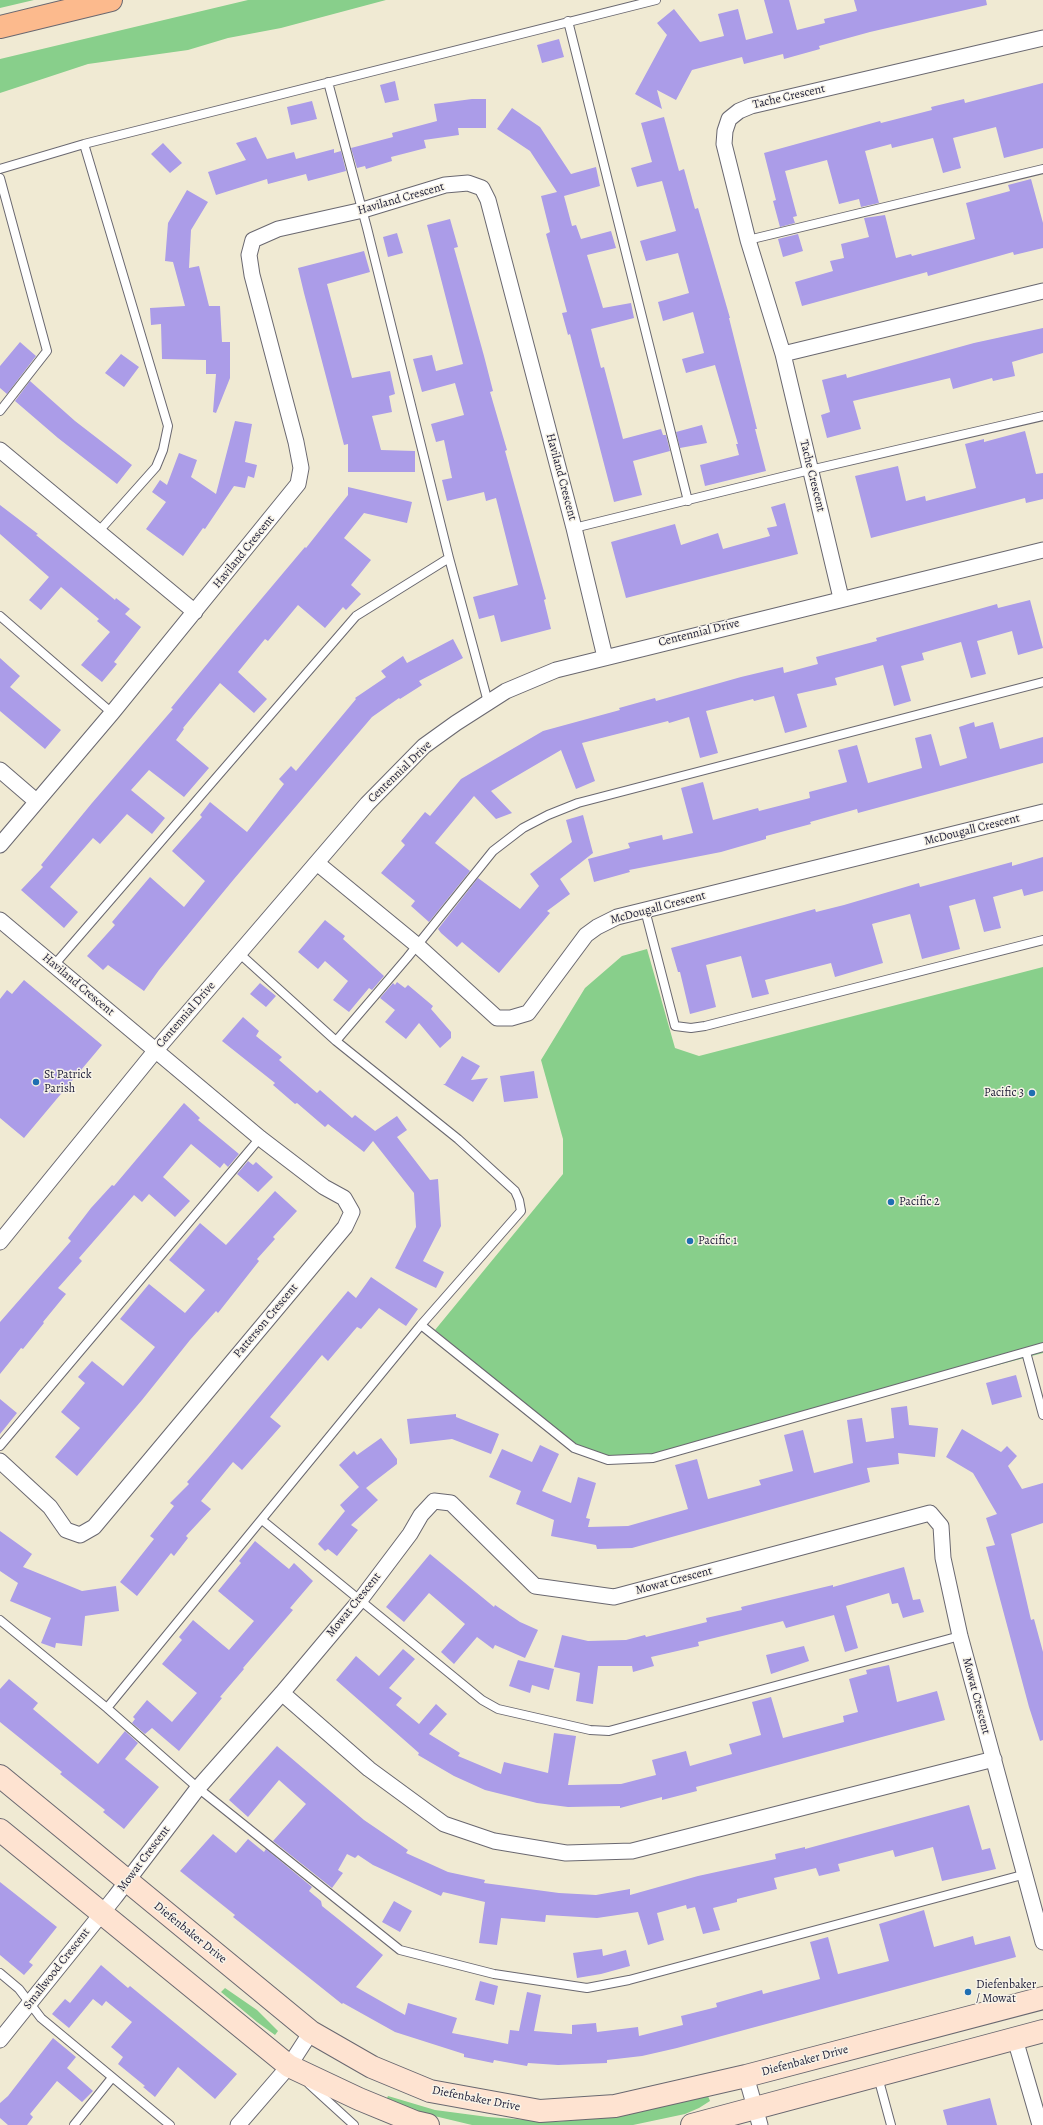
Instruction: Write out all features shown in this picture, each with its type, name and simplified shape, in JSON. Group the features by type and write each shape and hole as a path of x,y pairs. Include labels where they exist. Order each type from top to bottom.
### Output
{"highway":[{"path":"0,27 111,0"}],"street":[{"name":"Tache Crescent","path":"841,598 783,354 748,240 724,144 725,131 730,119 739,111 751,106 1043,38"},
{"name":"Haviland Crescent","path":"0,845 112,713 298,484 301,468 296,442 252,275 249,255 252,240 278,229 363,210 445,185 468,183 482,188 488,200 574,528 605,657"},
{"path":"783,354 1043,291"},
{"path":"0,450 195,612"},
{"name":"Centennial Drive","path":"0,1242 156,1050 240,954 367,804 424,746 488,702 506,691 556,670 841,598 1043,550"},
{"path":"0,770 36,801"},
{"name":"McDougall Crescent","path":"317,863 418,946 497,1018 511,1018 528,1013 586,935 597,927 617,917 1043,812"},
{"name":"Haviland Crescent","path":"0,920 55,964 156,1050"},
{"name":"Patterson Crescent","path":"0,1461 50,1507 66,1530 80,1535 94,1527 344,1227 352,1212 344,1198 324,1187 260,1138 156,1050"},
{"name":"Mowat Crescent","path":"121,1889 198,1788 282,1693 361,1599 410,1534 421,1515 434,1501 451,1503 535,1586 614,1597 930,1513 941,1526 943,1558 960,1636 1026,1874 1043,1942"},
{"path":"282,1693 369,1769 444,1824 494,1841 566,1853 632,1851 994,1759"},
{"name":"Diefenbaker Drive","path":"0,1776 121,1889 311,2032 372,2067 430,2092 540,2111 615,2106 746,2076 1043,1998"},
{"path":"0,1830 289,2066 359,2099 415,2122 428,2125"},
{"name":"Smallwood Crescent","path":"0,2040 121,1889"},
{"path":"692,2125 758,2117 877,2076 1043,2031"},
{"path":"238,2125 289,2066 311,2032"},
{"path":"1014,2038 1040,2125"},
{"path":"746,2076 758,2117"}],"lane":[{"path":"0,169 84,144 656,0"},
{"path":"568,21 688,501"},
{"path":"328,82 363,210 449,558 488,702"},
{"path":"84,144 168,426 163,450 156,467 100,532"},
{"path":"748,240 1043,169"},
{"path":"0,178 46,351 0,411"},
{"path":"574,528 810,470 1043,416"},
{"path":"55,964 356,616 449,558"},
{"path":"0,616 112,713"},
{"path":"336,1041 418,946 493,851 523,828 578,803 1043,682"},
{"path":"644,910 675,1026 691,1028 713,1024 1043,940"},
{"path":"107,1708 421,1325 514,1221 521,1211 519,1200 515,1192 458,1139 336,1041 240,954"},
{"path":"0,1446 260,1138"},
{"path":"421,1325 574,1448 608,1460 653,1458 1043,1347"},
{"path":"1026,1352 1043,1415"},
{"path":"262,1520 361,1599 482,1700 498,1709 596,1730 609,1731 960,1636"},
{"path":"0,1620 107,1708 198,1788 400,1950 494,1974 587,1988 629,1980 1026,1874"},
{"path":"0,1973 19,1989 41,2018 170,2125"},
{"path":"289,2066 354,2125"},
{"path":"877,2076 891,2125"},
{"path":"74,2125 112,2078"}],"green space":[{"path":"0,0 34,0 0,8"},
{"path":"248,0 386,0 281,28 228,38 188,50 88,64 0,93 0,59"},
{"path":"647,949 675,1048 699,1056 1043,967 1043,1353 654,1456 615,1459 588,1452 565,1437 435,1330 563,1174 563,1139 541,1060 585,988 622,956"},
{"path":"225,1988 257,2010 278,2031 275,2035 221,1992"},
{"path":"388,2096 435,2110 488,2117 555,2122 617,2116 708,2096 710,2101 685,2114 633,2125 472,2125 426,2114 386,2100"}],"building":[{"path":"764,0 789,0 797,30 825,23 824,19 857,11 854,0 986,0 987,5 870,32 819,46 820,49 784,59 783,54 744,64 742,57 692,70 676,100 657,90 662,109 635,94 667,35 657,23 674,9 700,42 724,36 718,14 738,9 746,40 773,33"},
{"path":"559,39 564,57 542,63 537,45"},
{"path":"395,81 399,100 385,103 380,85"},
{"path":"1043,83 1043,148 1004,158 996,127 953,138 961,168 943,173 933,138 892,148 891,144 865,151 879,203 861,207 859,199 839,204 827,160 785,171 797,216 793,217 795,223 780,227 773,201 776,200 764,153 880,121 881,123 932,110 931,107 964,99 965,103"},
{"path":"472,99 486,99 486,128 458,128 459,135 424,140 426,148 391,157 392,161 366,169 365,166 357,168 351,148 393,137 392,133 437,121 434,104"},
{"path":"312,101 317,119 291,125 287,107"},
{"path":"512,108 540,127 571,174 596,167 600,186 564,196 572,226 576,225 581,239 611,231 616,248 587,255 603,308 631,303 634,318 591,329 601,368 604,367 623,439 661,429 663,435 666,435 670,451 633,461 642,495 614,502 570,334 568,335 562,313 567,312 546,234 550,232 541,196 557,192 530,151 497,129"},
{"path":"664,117 679,171 684,169 695,209 698,208 730,318 766,471 705,486 700,465 739,455 736,444 738,444 715,365 686,373 682,359 704,353 693,312 663,321 658,302 689,293 678,253 646,261 640,241 676,231 662,181 637,187 631,168 652,162 641,123"},
{"path":"256,137 267,159 294,152 296,159 334,149 334,153 341,151 346,171 308,181 306,174 268,184 267,179 216,195 208,172 246,160 236,143"},
{"path":"163,143 182,163 170,173 151,154"},
{"path":"1031,179 1043,223 1043,248 1014,255 1013,252 928,276 927,272 802,306 795,282 833,271 830,261 844,258 841,244 869,237 864,218 885,215 896,258 911,254 912,256 975,239 966,203 1010,191 1008,185"},
{"path":"187,190 208,202 191,230 189,268 199,266 209,306 220,306 222,342 230,342 230,378 216,413 213,412 216,374 206,374 206,360 162,359 161,324 151,325 150,308 185,306 173,262 165,261 168,223"},
{"path":"450,219 458,247 454,248 493,391 490,392 507,450 505,451 546,599 544,600 551,629 501,642 494,615 479,619 473,597 518,585 496,498 486,501 484,492 447,501 442,480 452,478 444,440 436,442 431,424 464,415 455,383 422,392 413,359 432,355 436,371 463,364 427,225"},
{"path":"397,233 403,253 388,257 383,237"},
{"path":"798,234 803,251 783,257 778,239"},
{"path":"364,251 370,272 327,284 352,378 390,371 395,394 389,396 392,412 372,416 381,450 415,451 415,472 348,472 348,444 344,445 298,268"},
{"path":"1043,328 1043,353 1012,362 1015,376 993,381 992,378 953,389 950,378 853,401 861,429 827,438 821,415 830,412 822,380 846,374 847,378 974,343"},
{"path":"20,342 36,356 7,394 0,388 0,366"},
{"path":"121,354 139,367 124,387 105,373"},
{"path":"30,381 75,421 132,465 117,484 58,438 15,401"},
{"path":"235,421 252,424 245,462 257,465 254,478 248,476 245,488 234,486 205,529 203,528 183,556 146,529 166,502 152,492 160,480 167,485 179,453 197,460 191,477 216,494"},
{"path":"702,425 707,443 680,448 676,432"},
{"path":"1025,431 1036,474 1043,473 1043,499 1026,503 1025,498 871,538 855,476 898,466 906,501 925,496 926,501 976,488 965,444 984,439 984,442"},
{"path":"348,487 412,502 407,523 364,513 344,538 371,560 351,585 361,594 346,610 343,607 325,628 298,605 268,641 265,639 238,672 267,699 254,713 220,683 183,728 184,729 176,740 209,768 184,797 149,770 131,790 165,818 152,834 127,814 100,844 93,838 50,887 78,912 64,928 21,890 43,867 41,865 92,803 173,709 171,708 236,629 305,547 306,548 348,495"},
{"path":"785,503 798,554 626,598 611,542 675,524 681,545 718,533 723,549 770,536 767,528 777,526 771,507"},
{"path":"0,505 38,534 36,535 115,600 116,598 130,609 125,614 141,627 114,662 117,664 102,682 81,665 110,632 97,621 99,619 61,587 41,610 29,600 49,577 0,534"},
{"path":"1030,600 1043,648 1018,655 1012,631 977,641 986,674 971,678 961,642 922,653 924,660 901,666 911,701 894,706 883,665 835,678 837,685 797,694 807,727 785,733 774,696 754,701 753,699 706,711 718,753 700,758 689,717 582,743 595,781 576,789 561,750 491,791 512,813 496,819 474,796 435,843 470,871 429,922 411,906 415,901 381,873 405,845 401,841 425,812 430,816 461,779 543,731 620,710 619,708 655,698 656,701 741,677 783,667 784,673 818,664 816,657 877,641 876,638 997,604 998,608"},
{"path":"453,639 463,658 419,681 422,685 400,699 399,698 372,717 234,879 159,970 144,991 108,965 103,970 87,956 115,925 112,922 150,877 184,907 205,881 172,851 202,817 200,815 210,802 247,832 284,784 279,779 291,766 296,771 356,699 355,698 386,677 381,671 403,656 407,663"},
{"path":"0,658 20,676 10,687 61,730 45,749 0,711"},
{"path":"974,722 975,727 993,722 1000,749 1043,737 1043,763 858,813 857,809 810,822 811,824 766,836 766,839 721,852 629,870 630,872 594,882 588,859 630,848 628,843 662,835 663,840 693,833 681,788 703,782 713,820 758,808 759,811 810,798 809,792 847,782 838,750 857,745 868,783 922,768 915,738 931,734 940,766 967,758 959,727"},
{"path":"583,815 593,853 560,879 570,894 547,911 550,913 499,973 462,942 457,947 441,933 438,929 478,878 520,909 539,886 530,874 572,842 566,820"},
{"path":"1043,857 1043,891 1024,896 1022,889 993,897 1001,928 984,932 975,899 949,906 960,949 922,959 910,914 872,924 883,963 835,977 831,963 765,980 769,994 752,998 741,956 706,965 716,1007 690,1014 680,972 678,972 671,948 815,909 816,912 844,905 919,883 920,887 1012,862 1012,866"},
{"path":"325,920 345,936 343,939 384,976 372,990 369,988 349,1012 333,1000 348,981 325,961 318,969 298,952"},
{"name":"St Patrick Parish","path":"24,980 102,1045 24,1138 0,1118 0,999 7,990 12,994"},
{"path":"397,982 405,988 408,985 433,1006 431,1009 451,1032 451,1038 440,1048 419,1023 406,1039 385,1022 395,1010 380,998 393,983 395,985"},
{"path":"260,983 276,996 266,1007 250,994"},
{"path":"243,1017 259,1031 256,1036 282,1057 279,1060 317,1093 320,1090 352,1118 355,1115 375,1131 397,1116 407,1130 397,1137 430,1180 438,1179 441,1226 423,1261 444,1272 436,1288 395,1268 416,1227 414,1193 373,1141 364,1152 328,1124 325,1127 273,1085 275,1083 222,1041"},
{"path":"462,1056 480,1066 471,1080 488,1078 473,1102 443,1084 445,1084"},
{"path":"534,1071 538,1098 504,1102 500,1076"},
{"path":"184,1103 200,1118 198,1120 239,1154 228,1167 224,1163 220,1168 191,1144 163,1177 190,1201 175,1217 149,1194 142,1202 134,1195 79,1258 82,1261 58,1288 66,1294 23,1349 21,1348 0,1374 0,1322 71,1241 68,1238 91,1208 112,1185 114,1186"},
{"path":"248,1161 253,1165 256,1162 273,1177 258,1192 237,1174"},
{"path":"275,1191 297,1211 273,1237 275,1239 257,1259 259,1261 218,1313 216,1311 190,1340 142,1400 77,1476 55,1457 80,1428 61,1412 85,1383 78,1377 92,1361 123,1386 155,1347 120,1319 149,1284 185,1313 205,1290 169,1260 200,1223 226,1245"},
{"path":"371,1277 418,1309 406,1326 379,1308 361,1329 357,1327 328,1361 322,1355 270,1417 281,1426 242,1470 233,1462 201,1501 211,1509 186,1536 188,1538 174,1556 171,1553 137,1596 120,1582 154,1539 150,1536 174,1506 170,1503 189,1484 187,1482 348,1291 356,1298"},
{"path":"1016,1375 1022,1397 992,1405 986,1383"},
{"path":"0,1399 17,1413 0,1434"},
{"path":"907,1406 909,1425 938,1428 935,1457 898,1453 899,1464 867,1468 870,1482 632,1548 597,1549 596,1545 551,1536 554,1520 516,1504 521,1491 489,1477 502,1449 532,1462 540,1445 559,1454 542,1491 571,1503 578,1477 596,1483 586,1518 590,1519 588,1527 628,1526 688,1509 675,1465 697,1459 708,1499 761,1485 759,1480 793,1471 784,1435 803,1430 814,1473 853,1463 847,1420 862,1418 866,1442 894,1438 891,1408"},
{"path":"456,1414 456,1417 499,1434 491,1454 452,1439 410,1444 407,1419"},
{"path":"962,1429 1001,1452 1007,1446 1017,1456 1008,1466 1022,1489 1043,1483 1043,1523 1011,1534 1031,1620 1034,1619 1043,1652 1043,1740 1040,1741 1029,1707 986,1547 995,1545 986,1518 997,1514 973,1473 946,1457"},
{"path":"381,1438 397,1459 397,1464 366,1488 378,1500 351,1525 358,1530 337,1556 328,1549 325,1551 318,1544 345,1511 340,1505 359,1487 339,1465 354,1451 357,1455"},
{"path":"0,1531 32,1554 23,1567 82,1591 116,1586 119,1611 85,1616 82,1646 56,1643 55,1648 41,1643 51,1618 10,1601 18,1583 0,1571"},
{"path":"255,1541 289,1569 294,1563 313,1581 290,1608 293,1610 243,1668 244,1669 220,1697 222,1698 179,1751 152,1728 145,1734 132,1723 135,1719 133,1717 147,1700 172,1722 197,1693 162,1664 182,1640 179,1637 193,1620 229,1650 254,1621 218,1591 241,1563 239,1561"},
{"path":"430,1554 494,1607 495,1605 520,1622 538,1630 525,1658 495,1645 493,1649 477,1637 454,1664 441,1652 465,1624 429,1593 404,1622 386,1607"},
{"path":"904,1567 913,1600 920,1599 924,1612 903,1618 898,1603 892,1604 889,1593 846,1606 858,1648 845,1652 834,1615 786,1628 783,1621 698,1642 699,1646 651,1657 654,1666 633,1672 632,1666 598,1666 593,1704 576,1701 580,1673 554,1667 562,1635 588,1641 626,1640 645,1635 646,1637 707,1622 706,1618 742,1610 741,1607 833,1585 833,1587"},
{"path":"804,1646 809,1661 771,1674 766,1655"},
{"path":"403,1649 415,1659 389,1688 402,1698 396,1705 419,1724 436,1704 447,1714 429,1734 460,1753 458,1756 501,1774 504,1762 548,1773 554,1733 576,1736 568,1785 621,1784 656,1775 652,1760 686,1751 690,1766 732,1754 729,1744 761,1735 752,1702 771,1697 783,1738 844,1722 843,1716 858,1712 849,1679 867,1674 866,1670 889,1665 897,1702 937,1691 945,1720 696,1787 697,1791 662,1800 662,1797 620,1808 620,1806 568,1807 537,1803 485,1790 454,1776 418,1755 419,1753 336,1680 356,1656 379,1676"},
{"path":"518,1660 554,1669 549,1690 532,1685 530,1693 509,1686"},
{"path":"9,1679 38,1703 33,1709 98,1764 125,1731 138,1743 125,1759 159,1787 124,1829 103,1812 105,1810 60,1774 62,1772 0,1722 0,1689"},
{"path":"277,1746 364,1820 408,1850 406,1853 448,1872 485,1880 484,1883 559,1893 596,1895 630,1889 630,1895 698,1876 776,1859 775,1854 805,1847 805,1849 969,1805 982,1850 990,1848 996,1869 942,1881 933,1847 895,1857 893,1850 838,1864 840,1871 819,1876 816,1868 774,1878 777,1889 737,1899 737,1902 713,1908 720,1930 703,1934 695,1907 687,1909 686,1905 657,1913 664,1940 648,1945 638,1912 597,1918 546,1915 545,1922 501,1918 497,1945 479,1943 485,1902 443,1892 441,1896 373,1865 358,1855 355,1858 347,1854 338,1870 343,1873 332,1888 273,1841 306,1804 279,1780 248,1817 229,1800"},
{"path":"213,1834 236,1853 248,1839 264,1852 266,1849 312,1887 309,1891 321,1901 322,1906 383,1955 356,1987 405,2015 408,2003 457,2018 452,2033 508,2044 510,2030 519,2031 527,1992 541,1995 534,2031 572,2034 572,2025 596,2023 597,2032 638,2027 639,2036 683,2025 681,2016 717,2007 716,2003 762,1990 763,1994 820,1979 810,1942 828,1937 838,1974 889,1961 879,1924 924,1910 934,1947 973,1936 975,1945 1010,1936 1016,1957 677,2048 642,2056 607,2060 607,2063 558,2065 528,2063 527,2066 494,2060 493,2063 464,2057 464,2054 395,2032 343,2003 342,2004 233,1917 235,1915 180,1871"},
{"path":"0,1882 57,1927 29,1962 33,1965 24,1975 0,1955"},
{"path":"394,1901 412,1911 400,1932 382,1922"},
{"path":"602,1949 603,1956 626,1950 630,1966 601,1974 577,1978 573,1953"},
{"path":"101,1965 128,1988 130,1986 237,2074 215,2099 178,2067 155,2097 143,2087 145,2086 118,2064 123,2057 111,2047 132,2022 106,2001 102,2006 93,1999 69,2028 52,2014 65,1999 70,2003"},
{"path":"480,1981 498,1986 494,2005 475,2000"},
{"path":"53,2038 76,2057 67,2068 93,2091 82,2102 57,2081 30,2114 33,2117 27,2125 8,2125 0,2118 0,2103 8,2096"},
{"path":"990,2098 997,2125 947,2125 943,2110"}],"place":[{"name":"St Patrick Parish","path":"36,1082"},
{"name":"Pacific 3","path":"1032,1093"},
{"name":"Pacific 2","path":"891,1202"},
{"name":"Pacific 1","path":"690,1241"},
{"name":"Diefenbaker / Mowat","path":"968,1992"}]}
